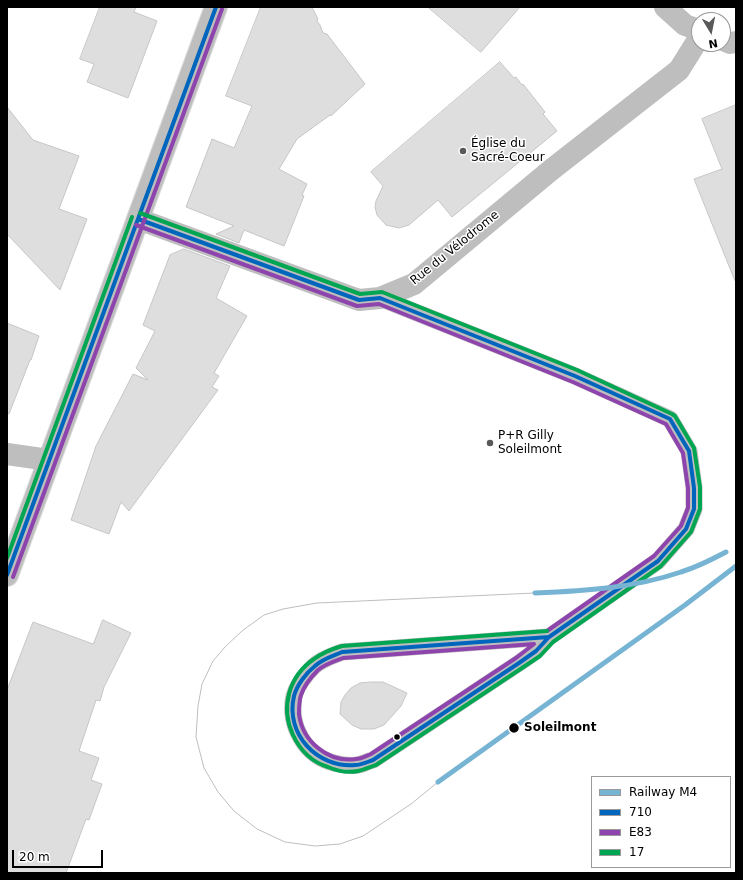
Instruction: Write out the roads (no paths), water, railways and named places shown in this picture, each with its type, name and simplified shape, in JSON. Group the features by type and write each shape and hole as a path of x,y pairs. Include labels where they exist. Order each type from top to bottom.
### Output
{"street":[{"path":"7,575 216,7"},
{"path":"665,7 685,24 691,27"},
{"name":"Rue du Vélodrome","path":"138,219 359,300 380,298 414,284 551,170 679,70 691,51"},
{"path":"7,454 49,460"}],"lane":[{"path":"380,298 569,374 670,419 689,451 694,488 694,509 686,529 658,561 549,637 536,651 519,663 373,760 358,765 342,765 326,761 313,753 302,741 295,726 293,711 295,695 301,681 314,666 342,652 549,637"}],"tram line":[{"path":"438,782 411,804 363,836 340,844 315,846 285,842 257,829 234,811 218,792 204,768 196,737 198,706 202,684 213,661 242,631 264,615 283,609 317,603 535,593"}],"rail line":[{"name":"M4","path":"535,593 590,590 645,582 687,570 726,552"},
{"name":"M4","path":"438,782 685,605 736,566"}],"place":[{"name":"Église du Sacré-Coeur","path":"463,151"},
{"name":"P+R Gilly Soleilmont","path":"490,443"},
{"name":"Soleilmont","path":"514,728"}]}
